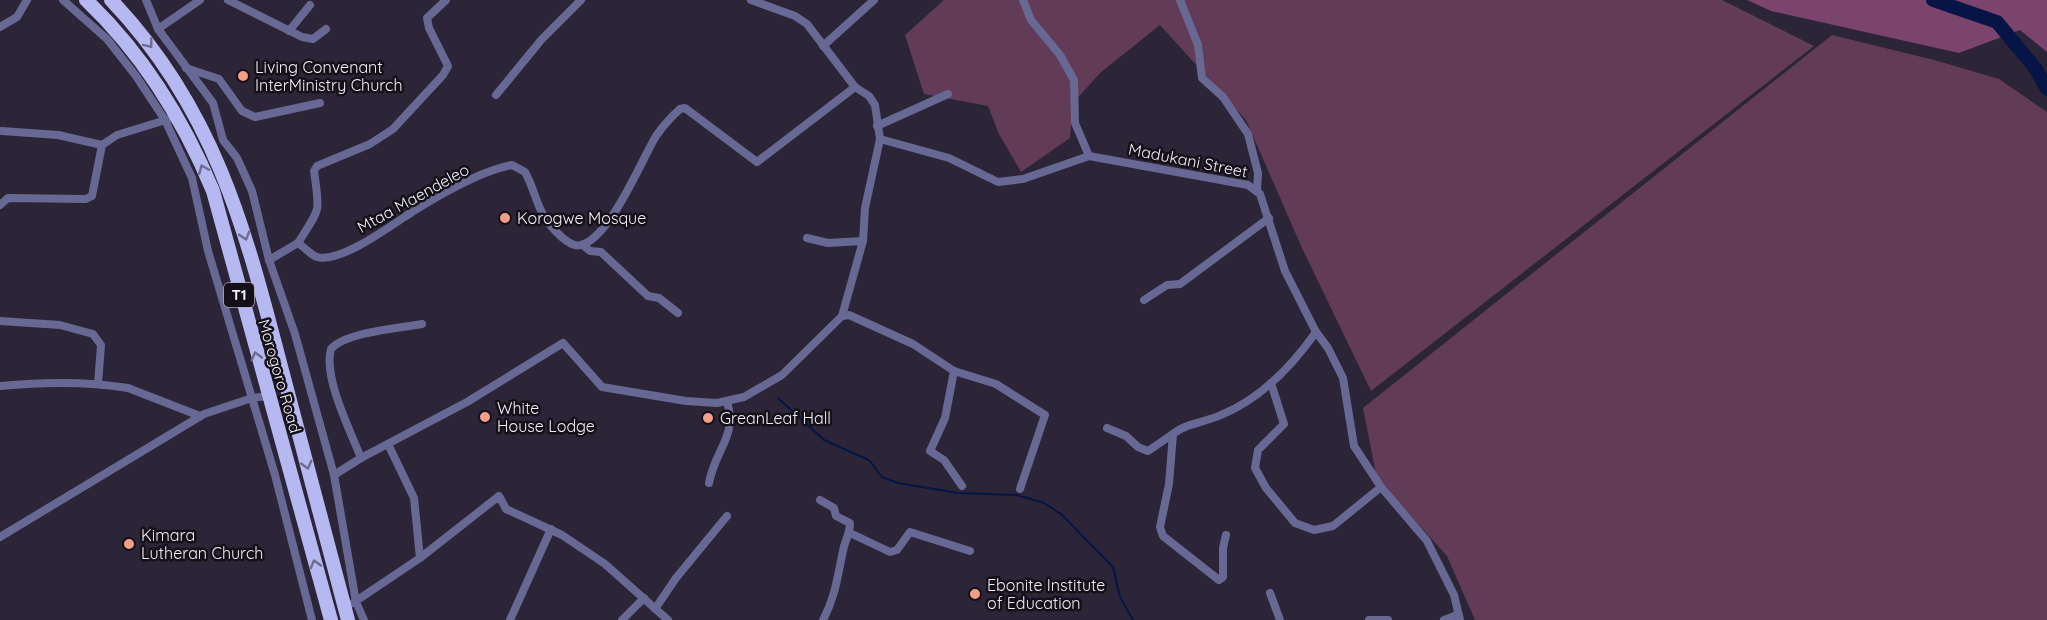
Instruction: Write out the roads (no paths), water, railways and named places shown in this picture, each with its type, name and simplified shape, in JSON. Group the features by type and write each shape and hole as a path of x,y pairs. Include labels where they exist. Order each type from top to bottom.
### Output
{"highway":[{"name":"Morogoro Road","path":"86,0 133,50 171,119 193,145 220,212 235,277 331,620"},
{"name":"Morogoro Road","path":"111,0 176,81 207,135 231,194 254,265 350,603 348,620"}],"street":[{"path":"0,28 17,17 27,0"},
{"path":"63,0 107,39 171,119 198,194 208,251 252,398 312,620"},
{"path":"146,0 158,29 213,103 223,140 243,171 254,200 269,260 295,334 334,475 350,603 364,620"},
{"path":"158,29 200,0"},
{"path":"228,0 289,31 313,39 326,29"},
{"path":"269,260 298,243 317,217 319,206 314,171 317,166 370,144 393,129 443,75 448,66 429,28 427,18 446,0"},
{"path":"496,95 542,39 581,0"},
{"path":"334,475 361,458 467,402 563,343 602,387 686,401 727,402 744,397 782,375 797,363 842,316 863,241 866,208 880,139 875,105 869,96 855,87 801,19 751,0"},
{"path":"823,46 874,0"},
{"path":"1023,0 1031,20 1060,55 1074,80 1075,123 1089,156"},
{"path":"1180,0 1198,45 1202,78 1223,97 1248,134 1257,174 1257,190"},
{"path":"289,31 310,5"},
{"path":"186,68 219,79 242,111 255,117 320,103"},
{"path":"678,313 659,298 648,296 601,252 591,251 583,245 595,236 623,199 656,136 680,109 685,108 757,162 855,87"},
{"path":"877,126 948,94"},
{"path":"0,205 8,198 73,200 92,196 102,145 117,135 171,119"},
{"path":"2,131 58,135 102,145"},
{"name":"Madukani Street","path":"880,139 949,158 999,182 1023,179 1089,156 1248,185 1257,190 1269,218 1285,271 1316,332 1333,356 1343,378 1354,446 1381,487 1430,546 1454,595 1459,618"},
{"name":"Mtaa Maendeleo","path":"298,243 317,257 328,257 347,251 385,232 415,210 463,185 515,165 528,178 538,206 550,225 569,242 578,246 583,245"},
{"path":"1144,300 1167,285 1180,284 1269,218"},
{"path":"807,238 828,243 863,241"},
{"path":"842,316 849,315 882,328 954,370 996,384 1045,415 1020,489"},
{"path":"0,321 60,325 95,336 101,351 98,384"},
{"path":"361,458 337,393 330,367 331,349 341,342 363,335 422,324"},
{"path":"1107,428 1126,436 1138,447 1148,451 1173,434 1235,409 1271,383 1316,332"},
{"path":"954,370 945,417 930,451 944,460 962,486"},
{"path":"1271,383 1284,424 1258,450 1255,468 1266,488 1295,523 1314,530 1333,526 1381,487"},
{"path":"0,386 98,384 128,388 200,416"},
{"path":"0,537 200,416 252,398 268,396"},
{"path":"709,483 717,454 731,425 727,402"},
{"path":"1173,434 1169,484 1160,527 1162,536 1219,580 1223,577 1223,548 1226,535"},
{"path":"388,444 414,498 420,558"},
{"path":"350,603 420,558 499,496 506,509 551,530 605,564 668,620"},
{"path":"820,500 834,508 836,516 850,523 850,533 843,548 837,592 823,620"},
{"path":"655,609 676,578 727,516"},
{"path":"510,620 551,530"},
{"path":"850,533 890,552 897,550 910,532 970,552"},
{"path":"1270,593 1280,620"},
{"path":"622,620 644,598"},
{"path":"1444,620 1459,618"},
{"path":"1369,620 1388,620"}],"waterway":[{"path":"1933,0 1997,22 2036,69 2047,89"},
{"path":"778,398 824,440 869,460 882,477 898,483 958,493 1017,495 1044,503 1061,514 1113,567 1120,597 1133,620"}],"place":[{"name":"Living Convenant InterMinistry Church","path":"243,76"},
{"name":"Korogwe Mosque","path":"505,218"},
{"name":"White House Lodge","path":"485,417"},
{"name":"GreanLeaf Hall","path":"708,418"},
{"name":"Kimara Lutheran Church","path":"129,544"},
{"name":"Ebonite Institute of Education","path":"975,594"}]}
